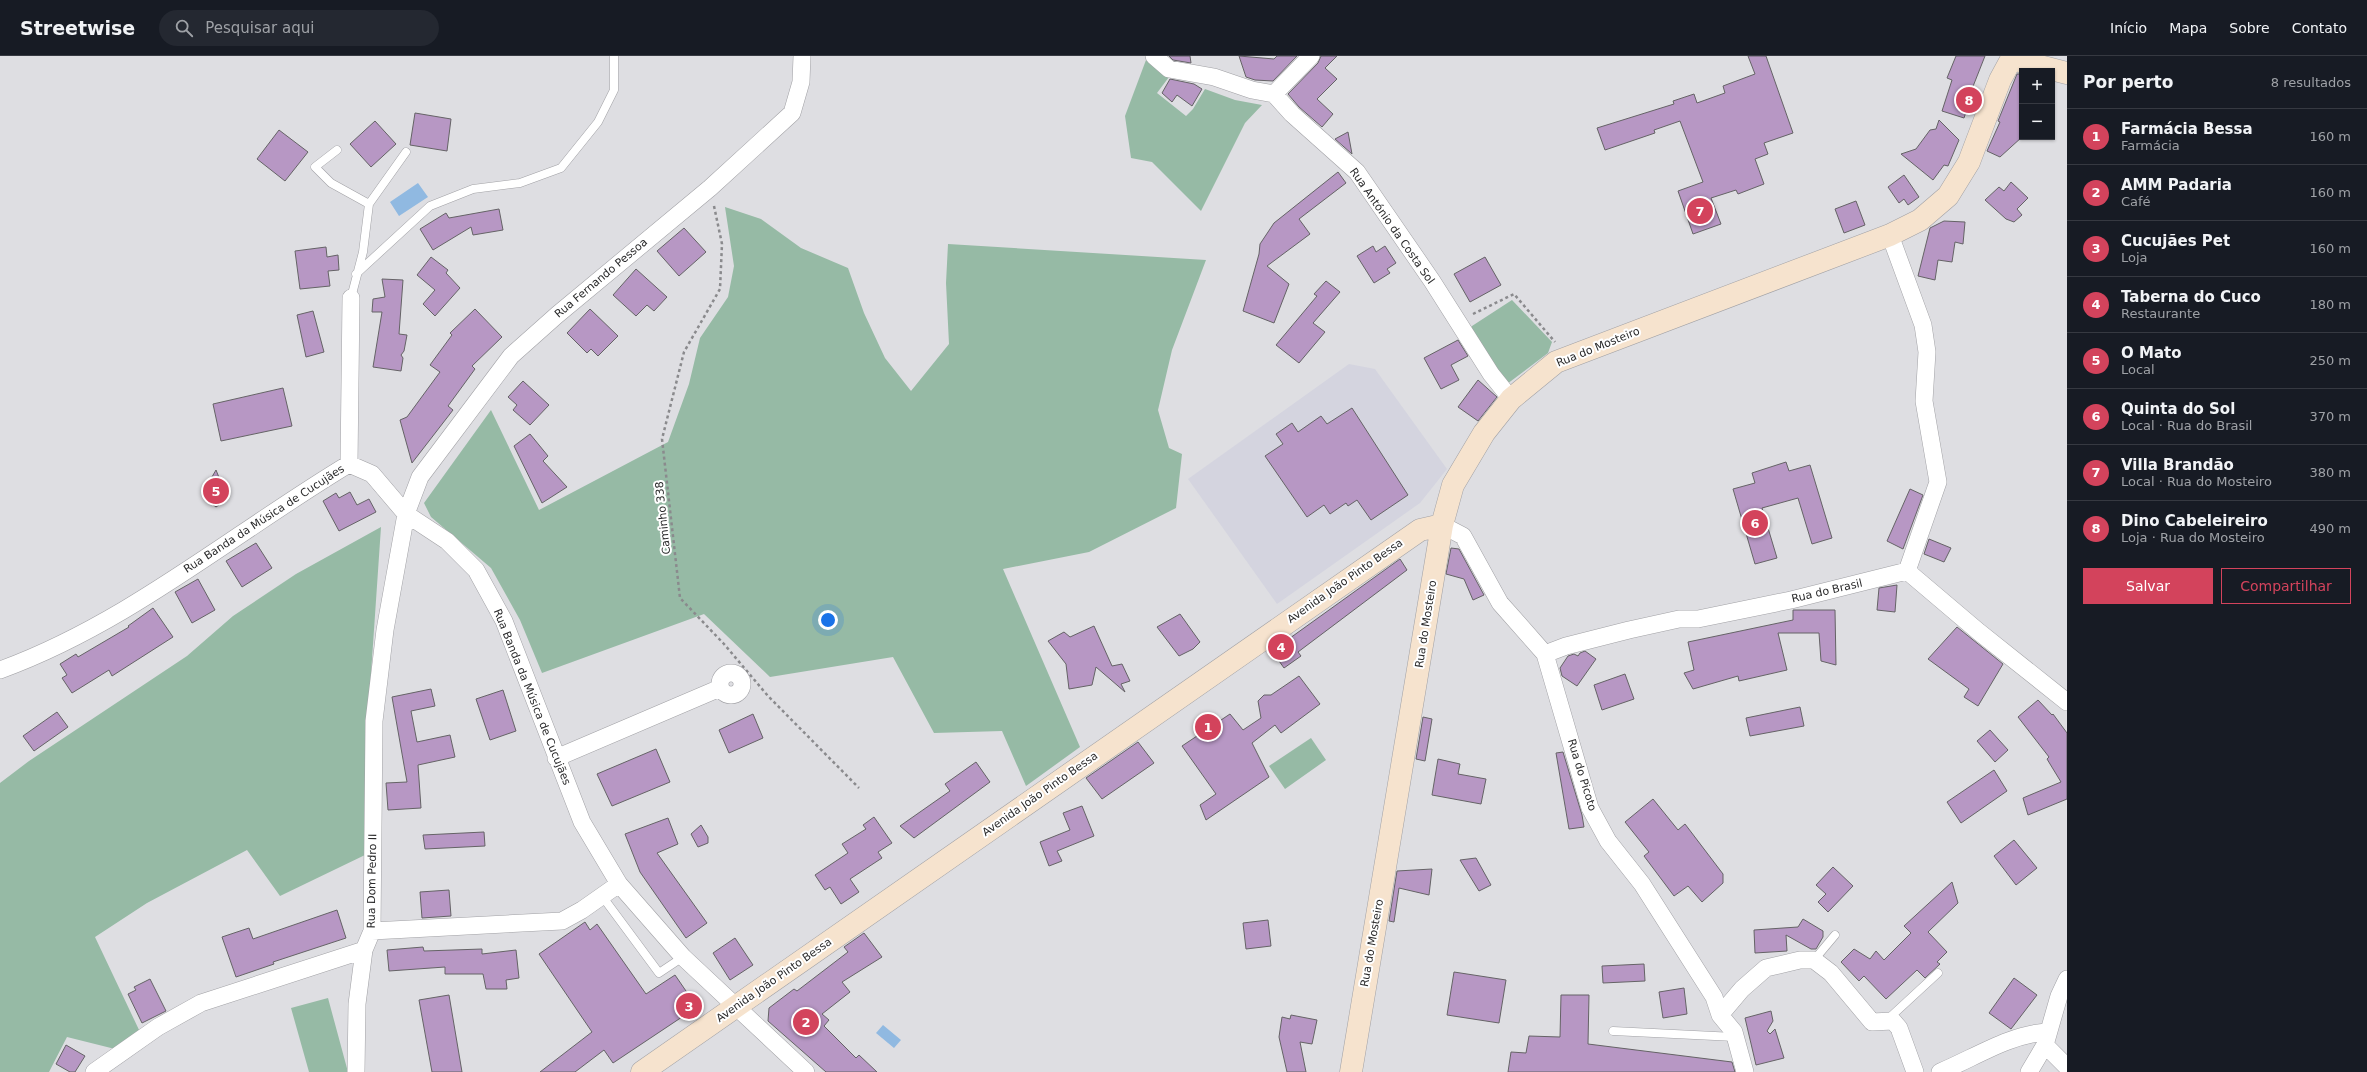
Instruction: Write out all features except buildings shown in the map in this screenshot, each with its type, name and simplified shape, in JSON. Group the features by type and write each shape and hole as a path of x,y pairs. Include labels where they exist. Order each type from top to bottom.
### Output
{"main road":[{"path":"2012,58 2067,73"},
{"name":"Rua do Mosteiro","path":"1351,1072 1442,525 1453,486 1484,433 1511,399 1556,362 1890,235 1920,220 1948,196 1968,162 2000,80 2012,58"},
{"name":"Avenida João Pinto Bessa","path":"642,1072 1381,556 1420,530 1442,525"}],"street":[{"name":"Rua Fernando Pessoa","path":"406,514 420,477 511,356 557,315 710,188 792,114 801,82 802,56"},
{"path":"1154,56 1169,69 1214,77 1252,90 1274,94 1311,56"},
{"name":"Rua António da Costa Sol","path":"1274,94 1292,114 1357,172 1458,322 1491,374 1511,399"},
{"path":"1890,235 1923,325 1926,352 1924,401 1938,482 1907,571 1979,632 2067,702"},
{"path":"349,464 351,298"},
{"name":"Rua Banda da Música de Cucujães","path":"0,670 31,659 124,609 349,464 372,474 406,514 447,541 476,570 504,621 582,822 619,884 682,957 735,1008 806,1072"},
{"name":"Rua Dom Pedro II","path":"356,1072 357,1004 364,950 372,931 374,721 385,630 406,514"},
{"name":"Rua do Picoto","path":"1442,525 1464,536 1500,603 1545,654 1590,808 1608,841 1642,884 1714,997 1720,1015 1734,1032 1745,1072"},
{"name":"Rua do Brasil","path":"1545,654 1566,646 1629,630 1679,619 1698,619 1791,600 1907,571"},
{"path":"556,758 720,688"},
{"path":"372,931 562,921 619,884"},
{"path":"94,1072 158,1027 201,1003 364,950"},
{"path":"1720,1015 1742,989 1766,968 1814,960 1831,973 1872,1022 1893,1021 1899,1028 1915,1072"},
{"path":"2029,1072 2046,1039 2059,996 2067,979"},
{"path":"1940,1072 2001,1045 2037,1033 2046,1039 2067,1067"}],"lane":[{"path":"356,274 430,206 472,189 520,183 561,168 598,122 614,90 614,56"},
{"path":"337,150 315,167 331,184 369,204"},
{"path":"351,298 356,274 363,252 369,204 406,152"},
{"path":"602,896 659,973 682,957"},
{"path":"1814,960 1835,935"},
{"path":"1886,1021 1938,974"},
{"path":"1613,1031 1736,1037"}],"path":[{"name":"Caminho 338","path":"710,188 722,244 720,289 684,352 662,439 680,598 724,644 768,696 859,788"},
{"path":"1458,322 1514,294 1569,358"}],"shaded area":[{"path":"1349,364 1375,369 1447,469 1420,503 1277,604 1188,479"}],"green space":[{"path":"1146,60 1169,77 1157,93 1186,116 1193,109 1205,89 1235,100 1262,105 1245,123 1201,211 1152,162 1131,158 1125,116"},
{"path":"725,207 761,219 801,248 848,268 864,313 885,358 911,391 949,344 946,283 948,244 1206,260 1172,350 1158,410 1169,448 1182,454 1176,508 1089,552 1003,569 1080,747 1026,786 1002,731 934,733 893,657 770,677 704,614 542,673 520,620 491,568 431,517 424,503 491,410 539,510 668,442 689,384 700,338 728,297 734,266"},
{"path":"1512,300 1552,342 1548,353 1507,384 1470,330 1472,326"},
{"path":"381,527 369,703 365,855 280,896 247,850 147,903 95,937 140,1032 119,1050 67,1037 49,1072 0,1072 0,783 29,761 187,656 233,616 296,574"},
{"path":"1311,738 1326,760 1285,789 1269,766"},
{"path":"328,998 348,1072 309,1072 291,1008"}],"water":[{"path":"418,183 428,197 399,216 390,202"},
{"path":"883,1025 901,1040 894,1048 876,1033"}],"place":[{"name":"Dino Cabeleireiro","path":"1969,100"},
{"name":"Villa Brandão","path":"1700,211"},
{"name":"O Mato","path":"216,491"},
{"name":"Quinta do Sol","path":"1755,523"},
{"name":"Taberna do Cuco","path":"1281,647"},
{"name":"Farmácia Bessa","path":"1208,727"},
{"name":"Cucujães Pet","path":"689,1006"},
{"name":"AMM Padaria","path":"806,1022"}]}
